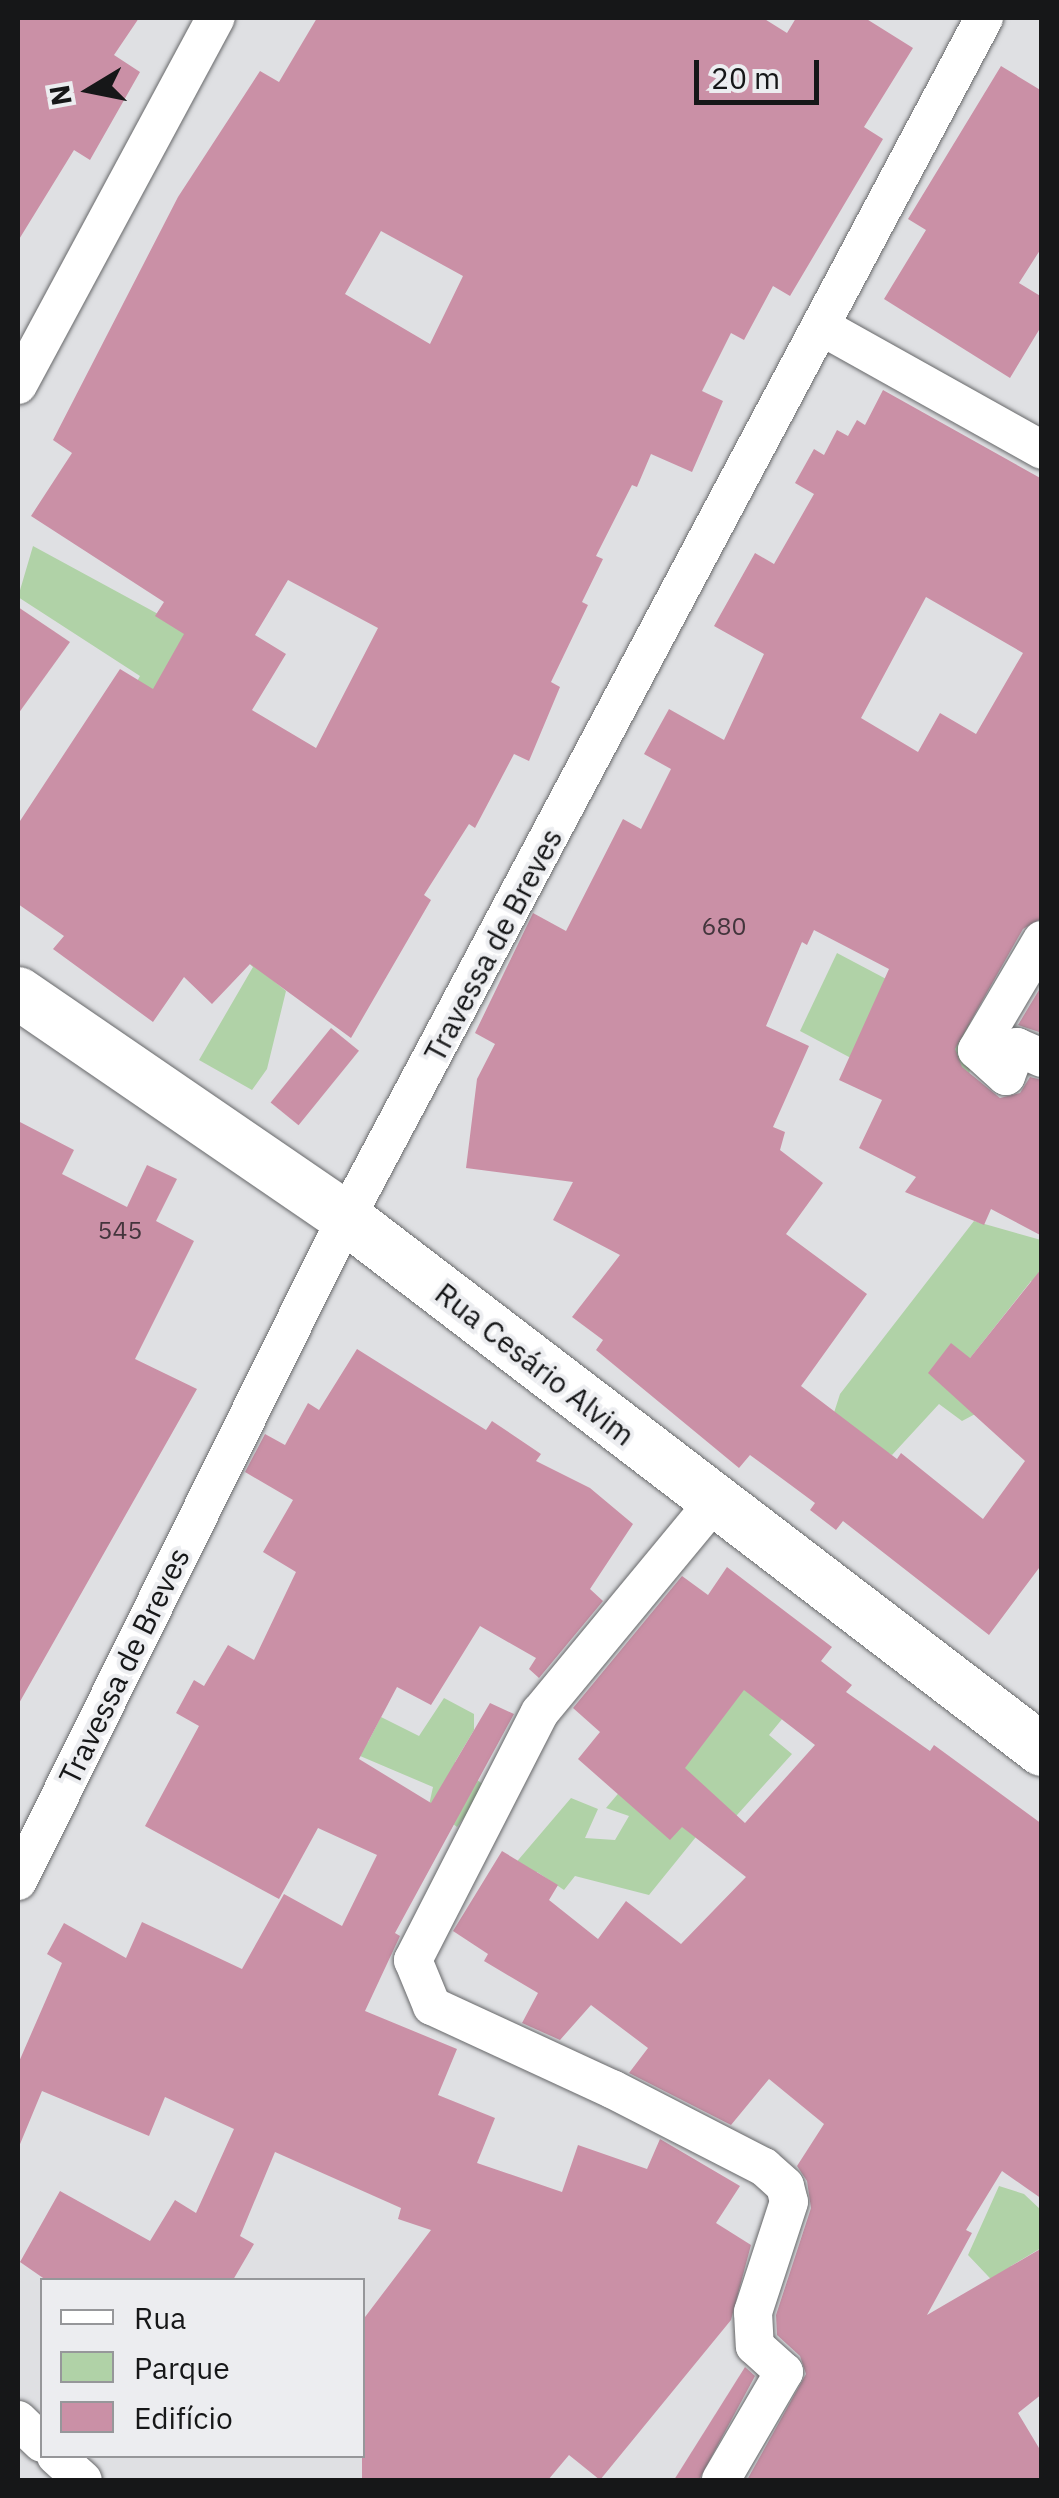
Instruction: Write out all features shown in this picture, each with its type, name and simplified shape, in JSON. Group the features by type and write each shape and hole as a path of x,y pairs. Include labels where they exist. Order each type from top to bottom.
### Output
{"street":[{"path":"18,385 216,18"},
{"name":"Travessa de Breves","path":"18,1881 346,1218 824,328 984,18"},
{"path":"824,328 1042,450"},
{"path":"1042,940 977,1050 1006,1076 1017,1047 1042,1058"},
{"name":"Rua Cesário Alvim","path":"18,993 346,1218 1042,1750"},
{"path":"714,1502 540,1712 413,1960 432,2006 612,2089 764,2167 785,2186 789,2202 753,2312 755,2346 784,2372 721,2480"},
{"path":"18,2420 40,2441"},
{"path":"58,2458 83,2480"}],"green space":[{"path":"33,546 252,665 123,707 140,676 18,597"},
{"path":"209,928 286,991 267,1069 252,1090 199,1060 253,967"},
{"path":"837,953 977,1027 962,1117 800,1031"},
{"path":"974,1221 1041,1240 1041,1288 1031,1281 959,1372 994,1404 962,1421 939,1404 892,1455 831,1422 840,1394"},
{"path":"771,1656 811,1684 769,1735 792,1754 719,1835 704,1827 649,1895 575,1876 564,1890 537,1872 525,1882 508,1872 571,1798 598,1809 585,1838 615,1840 629,1816 606,1808 633,1776 729,1707"},
{"path":"444,1698 474,1714 474,1730 455,1762 486,1787 457,1827 429,1805 433,1787 346,1750 368,1742 381,1717 419,1736"},
{"path":"999,2186 1024,2194 1041,2210 1041,2248 1011,2266 1005,2294 968,2255"}],"building":[{"path":"18,18 139,18 114,55 140,72 90,160 74,150 18,241"},
{"path":"317,18 763,18 787,33 796,18 865,18 913,48 864,127 883,139 790,296 773,286 744,340 731,333 702,391 723,401 692,472 651,454 637,487 632,485 596,556 603,559 582,602 588,605 551,682 560,687 529,761 514,754 475,828 469,824 424,895 431,900 351,1038 250,964 212,1004 184,977 153,1022 53,949 64,936 18,904 18,824 120,669 153,689 184,634 155,616 164,602 31,516 72,453 53,440 178,197 260,71 279,82","holes":["381,231 463,276 430,344 345,294","288,580 378,628 316,748 252,710 286,654 255,635"]},
{"path":"1001,66 1042,91 1042,247 1019,283 1042,297 1042,325 1010,378 884,299 926,230 908,219"},
{"path":"883,390 1042,479 1042,918 1023,929 955,1049 962,1067 1000,1098 1020,1093 1030,1077 1042,1080 1042,1236 991,1209 984,1225 905,1192 916,1177 859,1148 882,1100 839,1080 889,969 814,930 807,945 802,942 766,1026 809,1046 773,1127 785,1132 780,1150 823,1183 786,1234 867,1294 801,1386 897,1459 901,1453 983,1519 1025,1461 928,1373 951,1343 970,1358 1042,1268 1042,1564 989,1635 843,1521 836,1530 810,1510 815,1503 750,1455 739,1468 596,1350 603,1340 572,1317 620,1255 553,1220 573,1182 466,1168 477,1079 495,1044 475,1033 533,913 566,931 623,819 641,829 671,769 644,754 669,709 724,740 764,654 714,626 755,553 774,564 814,494 795,483 814,449 824,455 837,430 848,436 857,420 865,425","holes":["926,597 1023,653 976,734 940,713 918,752 861,718"]},
{"path":"18,607 70,642 18,714"},
{"path":"1042,985 1042,1033 1018,1025"},
{"path":"331,1028 359,1051 299,1125 271,1103"},
{"path":"18,1121 74,1150 62,1174 127,1207 147,1165 177,1179 156,1221 194,1241 135,1359 197,1389 18,1705"},
{"path":"357,1349 486,1430 492,1421 541,1454 536,1461 590,1488 633,1524 590,1589 603,1601 539,1678 529,1669 536,1658 480,1626 431,1705 397,1687 359,1759 431,1803 490,1703 514,1714 395,1933 400,1936 365,2011 457,2049 438,2095 495,2118 477,2163 562,2192 578,2145 647,2169 660,2139 740,2186 716,2223 751,2245 731,2320 600,2480 569,2455 548,2480 362,2480 365,2317 431,2230 398,2219 401,2208 275,2152 240,2236 254,2244 234,2278 43,2278 20,2262 60,2191 150,2241 175,2200 196,2213 234,2129 165,2097 149,2136 42,2091 18,2149 18,2064 62,1963 47,1954 64,1923 126,1958 142,1922 242,1969 284,1894 342,1926 377,1855 318,1828 279,1899 145,1826 199,1726 176,1713 194,1680 204,1686 228,1645 254,1660 296,1572 263,1552 293,1500 245,1472 265,1434 285,1445 308,1403 319,1410"},
{"path":"727,1567 832,1647 821,1661 852,1685 846,1692 930,1751 934,1745 1042,1824 1042,2199 1002,2171 966,2230 972,2233 927,2315 1042,2248 1042,2394 1018,2413 1042,2453 1042,2480 747,2480 806,2374 800,2356 777,2335 776,2315 811,2208 807,2181 797,2166 824,2124 769,2079 731,2125 629,2073 648,2048 591,2005 560,2040 522,2023 538,1993 484,1961 488,1954 453,1931 502,1851 558,1885 549,1900 598,1939 626,1901 681,1944 746,1877 682,1827 670,1840 578,1759 600,1732 573,1708 682,1576 708,1595","holes":["744,1690 815,1745 745,1823 685,1768"]},
{"path":"745,2367 755,2376 699,2480 674,2480"}]}
